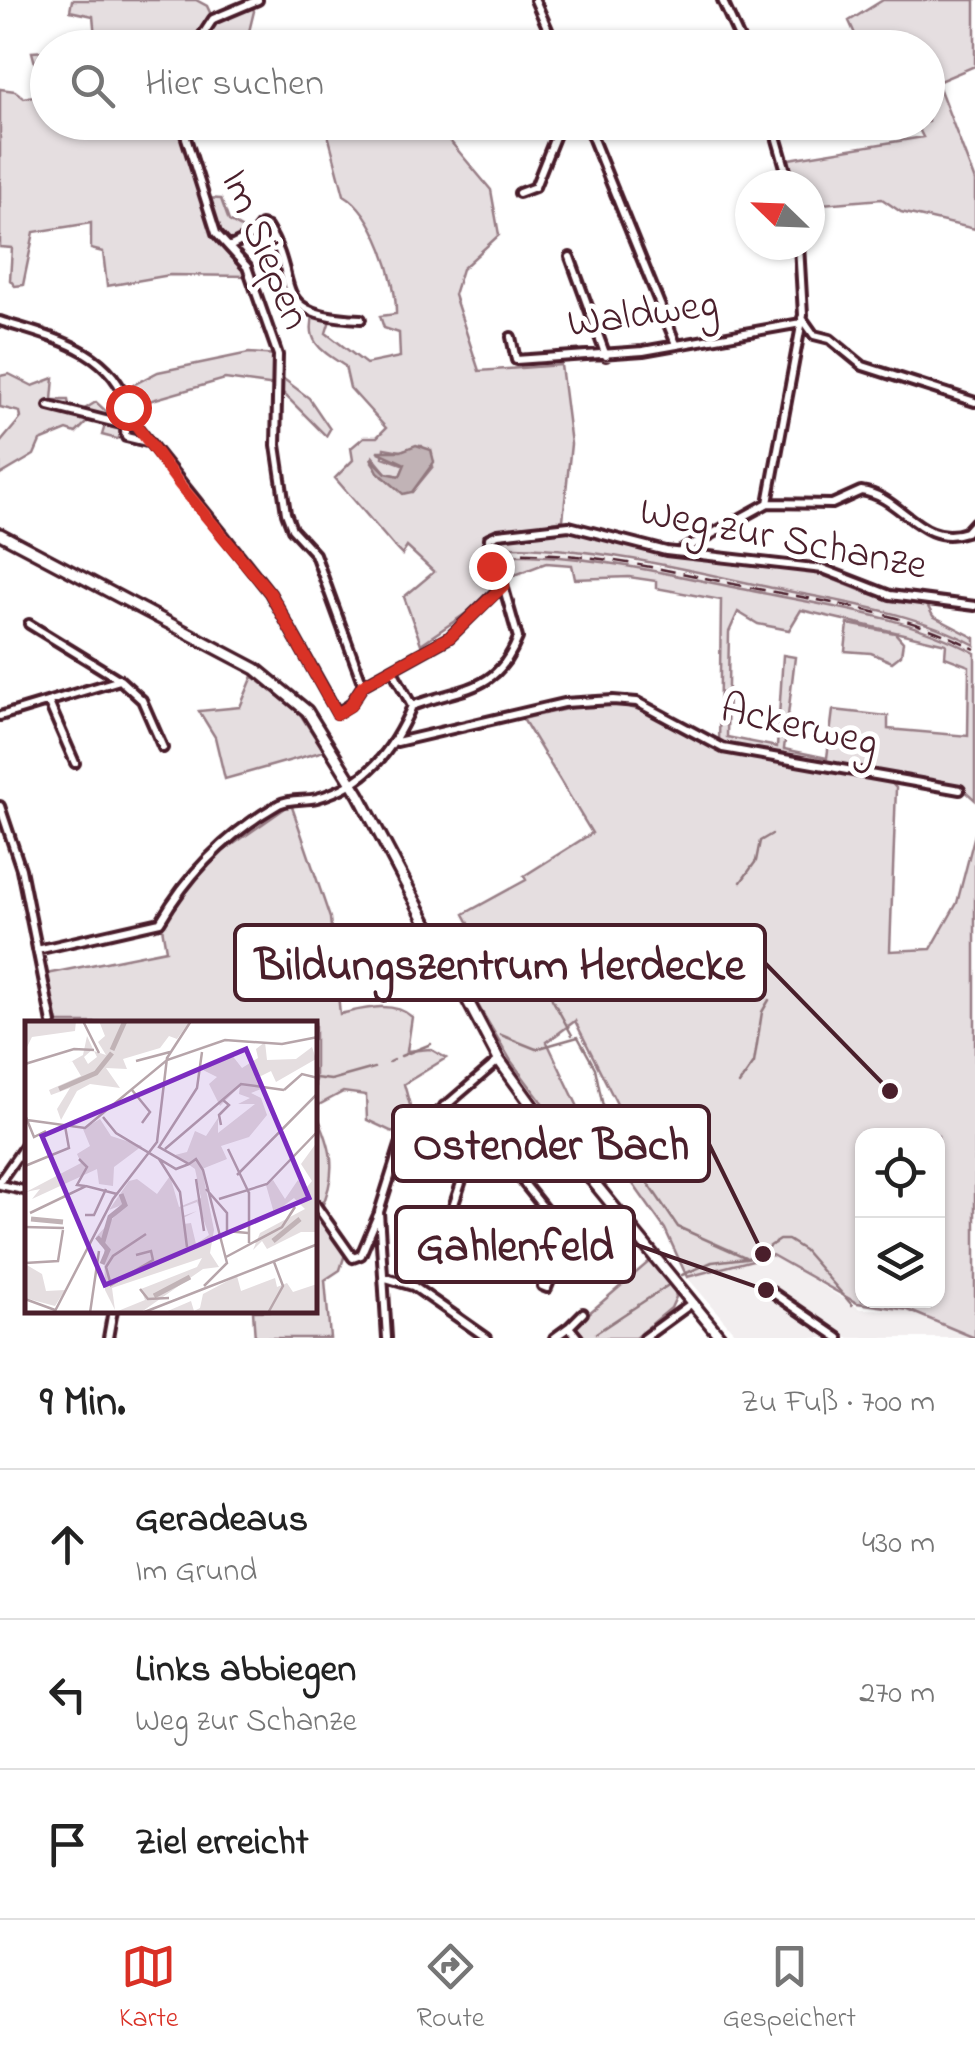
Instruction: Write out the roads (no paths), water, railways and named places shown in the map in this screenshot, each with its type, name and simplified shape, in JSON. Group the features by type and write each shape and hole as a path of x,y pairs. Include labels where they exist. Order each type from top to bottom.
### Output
{"main road":[{"path":"0,534 256,669 307,711 351,781 500,1060 538,1114 721,1338"}],"street":[{"path":"206,30 213,19 258,0"},
{"path":"535,0 548,30"},
{"path":"722,0 736,30"},
{"name":"Im Siepen","path":"187,140 216,233 248,267 278,355 276,445 286,513 292,529 316,554 363,685"},
{"path":"519,193 535,187 554,140"},
{"path":"593,140 676,344"},
{"path":"777,140 786,170"},
{"path":"229,247 253,236 261,224 267,227 284,278 300,304 320,315 361,319"},
{"path":"570,257 606,356"},
{"path":"768,502 801,321 800,260"},
{"path":"801,321 807,320 814,335 830,339 862,366 975,402"},
{"path":"0,321 64,339 88,354 119,388 128,407 126,437 148,442"},
{"name":"Waldweg","path":"511,337 516,360 606,356 801,321"},
{"path":"49,406 134,422 270,593 337,714 350,706 363,685 450,637 504,585 518,638 502,671 480,686 412,706"},
{"path":"680,551 768,502 832,504 862,490 878,495 916,525 943,536 966,532 975,522"},
{"name":"Weg zur Schanze","path":"504,585 487,551 489,538 570,526 680,551 824,570 890,595 975,606"},
{"path":"29,624 120,680 142,700 163,748"},
{"path":"392,669 412,706"},
{"path":"0,716 120,680"},
{"name":"Ackerweg","path":"396,743 564,703 613,700 637,702 723,748 960,790"},
{"path":"48,702 76,764"},
{"path":"38,950 160,922 208,855 280,804 322,796 375,769 396,743 412,706"},
{"path":"0,806 19,862 52,1021"},
{"path":"318,1208 354,1258 362,1255 400,1145 500,1060"},
{"path":"444,1106 478,1132 563,1232 565,1244 547,1288 542,1286"},
{"path":"478,1132 448,1222 490,1250"},
{"path":"25,1146 0,1183 25,1189"},
{"path":"379,1212 386,1278 386,1338"},
{"path":"386,1278 413,1286 487,1338"},
{"path":"678,1311 680,1288"},
{"path":"772,1292 839,1338"},
{"path":"644,1338 692,1303"},
{"path":"678,1311 702,1315"},
{"path":"108,1338 112,1313"},
{"path":"554,1338 584,1313"},
{"path":"568,1327 578,1338"}],"waterway":[{"path":"741,882 756,861 760,841 772,834"},
{"path":"541,960 552,999 572,1035"},
{"path":"739,1084 754,1063 762,1012 769,1000"},
{"path":"501,1035 536,1049 578,1037 595,1068 612,1150 644,1177 678,1227 745,1257"},
{"path":"401,1056 431,1044"},
{"path":"389,1062 393,1060"},
{"path":"318,1078 331,1080 374,1068"},
{"path":"682,1275 712,1262 754,1257 779,1240 788,1240 804,1250 852,1305"},
{"path":"596,1333 667,1286"}],"railway":[{"path":"500,553 625,562 835,603 921,626 975,649"}],"place":[{"name":"Bildungszentrum Herdecke","path":"890,1091"},
{"name":"Ostender Bach","path":"763,1254"},
{"name":"Gahlenfeld","path":"766,1290"}]}
